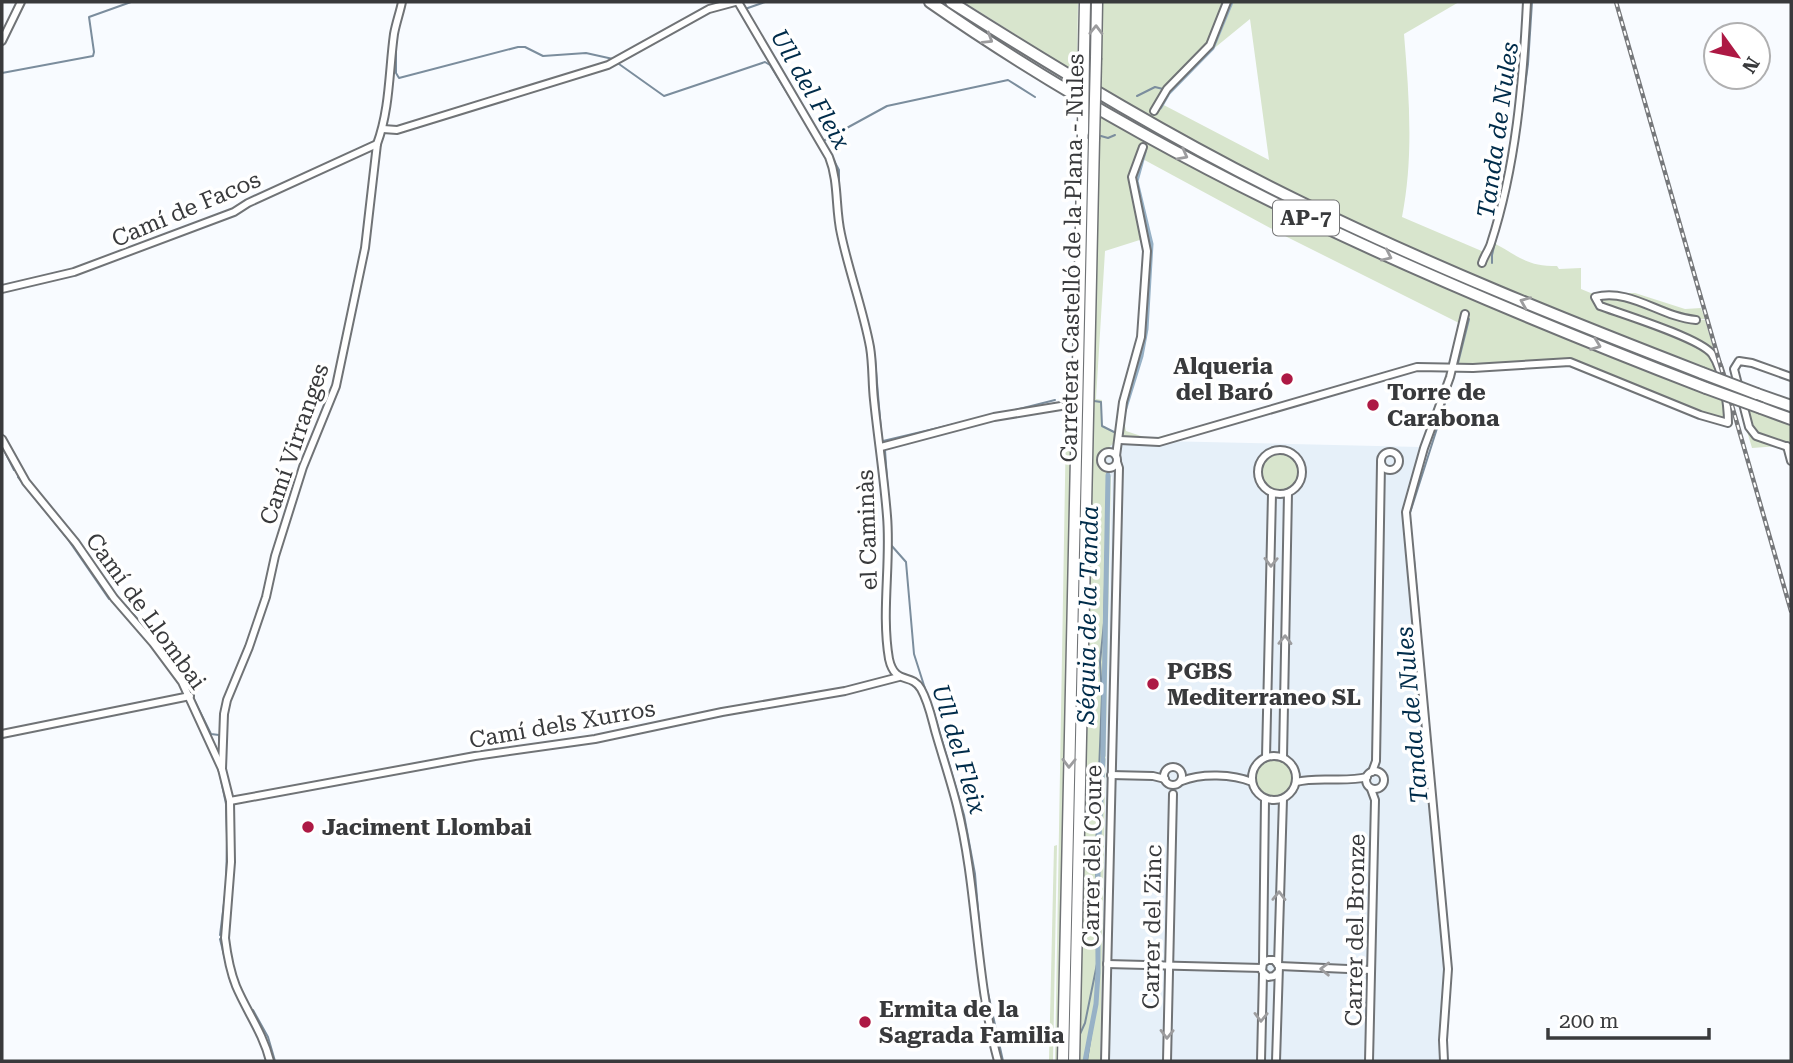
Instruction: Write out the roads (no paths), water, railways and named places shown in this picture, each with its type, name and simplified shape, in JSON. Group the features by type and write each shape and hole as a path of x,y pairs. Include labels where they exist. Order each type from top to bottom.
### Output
{"highway":[{"name":"AP-7","path":"930,2 1101,109 1287,209 1421,272 1585,341 1791,419"},
{"name":"AP-7","path":"951,2 1107,98 1295,200 1440,267 1590,330 1791,406"}],"main road":[{"name":"Carretera Castelló de la Plana - Nules","path":"1063,1061 1085,2"},
{"name":"Carretera Castelló de la Plana - Nules","path":"1074,1061 1097,2"}],"street":[{"path":"2,41 21,2"},
{"name":"Camí Virranges","path":"222,769 227,700 266,597 275,555 303,467 336,386 365,248 377,144 383,129 392,75 394,33 402,2"},
{"path":"383,129 397,130 608,65 709,9 737,2"},
{"name":"el Caminàs","path":"737,2 835,171 839,225 870,346 887,519 886,623 892,668 899,677"},
{"path":"1154,111 1167,89 1210,44 1227,2"},
{"path":"1482,263 1491,245 1512,155 1521,93 1527,2"},
{"name":"Camí de Facos","path":"2,289 74,272 234,212 248,203 377,144"},
{"name":"Carrer del Coure","path":"1105,1061 1118,484 1116,459 1123,402 1142,337 1147,251 1132,177 1143,147"},
{"path":"1108,452 1116,459 1110,468 1103,467 1101,456 1120,440 1159,442 1417,367 1495,367 1570,362 1678,407 1728,423 1728,403 1711,353 1701,345 1601,306 1595,297 1627,297 1678,318 1696,320"},
{"path":"1444,1061 1447,956 1406,523 1410,493 1453,367 1465,314"},
{"path":"1791,377 1739,361 1734,369 1749,428 1756,436 1789,447 1791,461"},
{"path":"881,447 994,417 1061,406"},
{"name":"Camí de Llombai","path":"2,439 26,482 76,543 114,598 166,660 190,696 222,769 230,801 231,862 226,949 235,984 261,1032 270,1061"},
{"path":"1281,450 1295,456 1302,469 1300,483 1288,493 1272,494 1261,485 1257,472 1267,454 1281,450"},
{"path":"1381,485 1390,471 1399,464 1395,453 1384,454 1381,463 1390,471"},
{"name":"Carrer del Bronze","path":"1369,1061 1375,800 1371,779 1376,761 1381,463"},
{"name":"Carrer del Coure","path":"1110,468 1118,484"},
{"path":"1283,757 1288,493"},
{"path":"1266,757 1272,494"},
{"path":"899,677 916,683 921,688 957,804 968,855 986,1009 998,1061"},
{"name":"Camí dels Xurros","path":"230,801 475,757 594,739 722,712 845,691 899,677"},
{"path":"2,734 190,696"},
{"path":"1266,757 1283,757 1292,765 1296,779 1292,793 1283,799 1265,799 1256,792 1252,782 1253,773 1266,757"},
{"path":"1172,780 1172,767 1192,776"},
{"name":"Carrer del Zinc","path":"1167,1061 1172,780 1182,772"},
{"path":"1240,778 1253,773"},
{"path":"1111,775 1153,776 1172,780 1192,776 1240,778 1252,782"},
{"path":"1296,779 1371,779 1384,782 1380,788 1371,779"},
{"name":"Carrer del Bronze","path":"1375,800 1380,788"},
{"path":"1261,1061 1265,799"},
{"path":"1276,1061 1283,799"},
{"path":"1263,968 1268,960 1274,960 1278,968"},
{"path":"1107,964 1263,968"},
{"path":"1263,968 1268,977 1274,976 1278,968"},
{"path":"1278,968 1371,970"}],"waterway":[{"path":"2,73 93,56 89,17 131,2"},
{"path":"745,9 765,2"},
{"name":"Séquia de la Tanda","path":"1160,107 1168,93 1212,48 1231,2"},
{"name":"Tanda de Nules","path":"1520,122 1528,64 1532,2"},
{"path":"396,40 396,73 399,78 518,47 525,47 543,56 586,53 613,59"},
{"name":"Ull del Fleix","path":"776,60 826,146"},
{"path":"619,64 664,96 765,62 770,65 816,140"},
{"path":"823,141 887,106 1008,80 1035,97"},
{"path":"1137,96 1155,87 1163,89"},
{"name":"Tanda de Nules","path":"1516,153 1519,127"},
{"path":"1101,136 1108,138 1115,135"},
{"name":"Séquia de la Tanda","path":"1124,411 1141,356 1146,329 1151,244 1136,181 1144,152"},
{"name":"Ull del Fleix","path":"832,157 839,170 839,188"},
{"name":"Tanda de Nules","path":"1492,263 1514,162"},
{"name":"Ull del Fleix","path":"843,230 851,262"},
{"name":"Tanda de Nules","path":"1458,363 1469,319"},
{"name":"Ull del Fleix","path":"875,359 882,442"},
{"name":"Tanda de Nules","path":"1409,516 1455,372"},
{"path":"1015,410 1055,400"},
{"path":"1094,401 1101,402 1102,426 1116,433"},
{"path":"883,441 959,423"},
{"path":"2,446 14,470"},
{"name":"Ull del Fleix","path":"885,450 890,522"},
{"name":"Séquia de la Tanda","path":"1080,1034 1085,1023 1097,964 1096,849 1102,695 1100,662 1104,623 1108,472"},
{"name":"Séquia de la Tanda","path":"1103,756 1108,475"},
{"path":"18,477 67,538 109,599"},
{"name":"Ull del Fleix","path":"891,545 906,562 914,654 928,698"},
{"name":"Tanda de Nules","path":"1414,560 1425,684"},
{"path":"125,605 184,679 211,734 219,735 219,752"},
{"name":"Ull del Fleix","path":"933,710 964,815 975,874 980,933"},
{"name":"Séquia de la Tanda","path":"1085,1061 1096,1004 1098,973 1098,856 1103,759"},
{"name":"Tanda de Nules","path":"1432,762 1451,967 1448,1011"},
{"path":"219,770 226,804 227,834"},
{"path":"220,935 226,887 227,843"},
{"path":"220,939 231,983"},
{"name":"Ull del Fleix","path":"986,984 1003,1061"},
{"name":"Séquia de la Tanda","path":"1087,1061 1096,1002"},
{"path":"253,1010 268,1037 275,1061"},
{"name":"Tanda de Nules","path":"1446,1034 1446,1050"}],"railway":[{"path":"1616,2 1791,611"}],"place":[{"name":"Alqueria del Baró","path":"1287,379"},
{"name":"Torre de Carabona","path":"1373,405"},
{"name":"PGBS Mediterraneo SL","path":"1153,684"},
{"name":"Jaciment Llombai","path":"308,827"},
{"name":"Ermita de la Sagrada Familia","path":"865,1022"}]}
